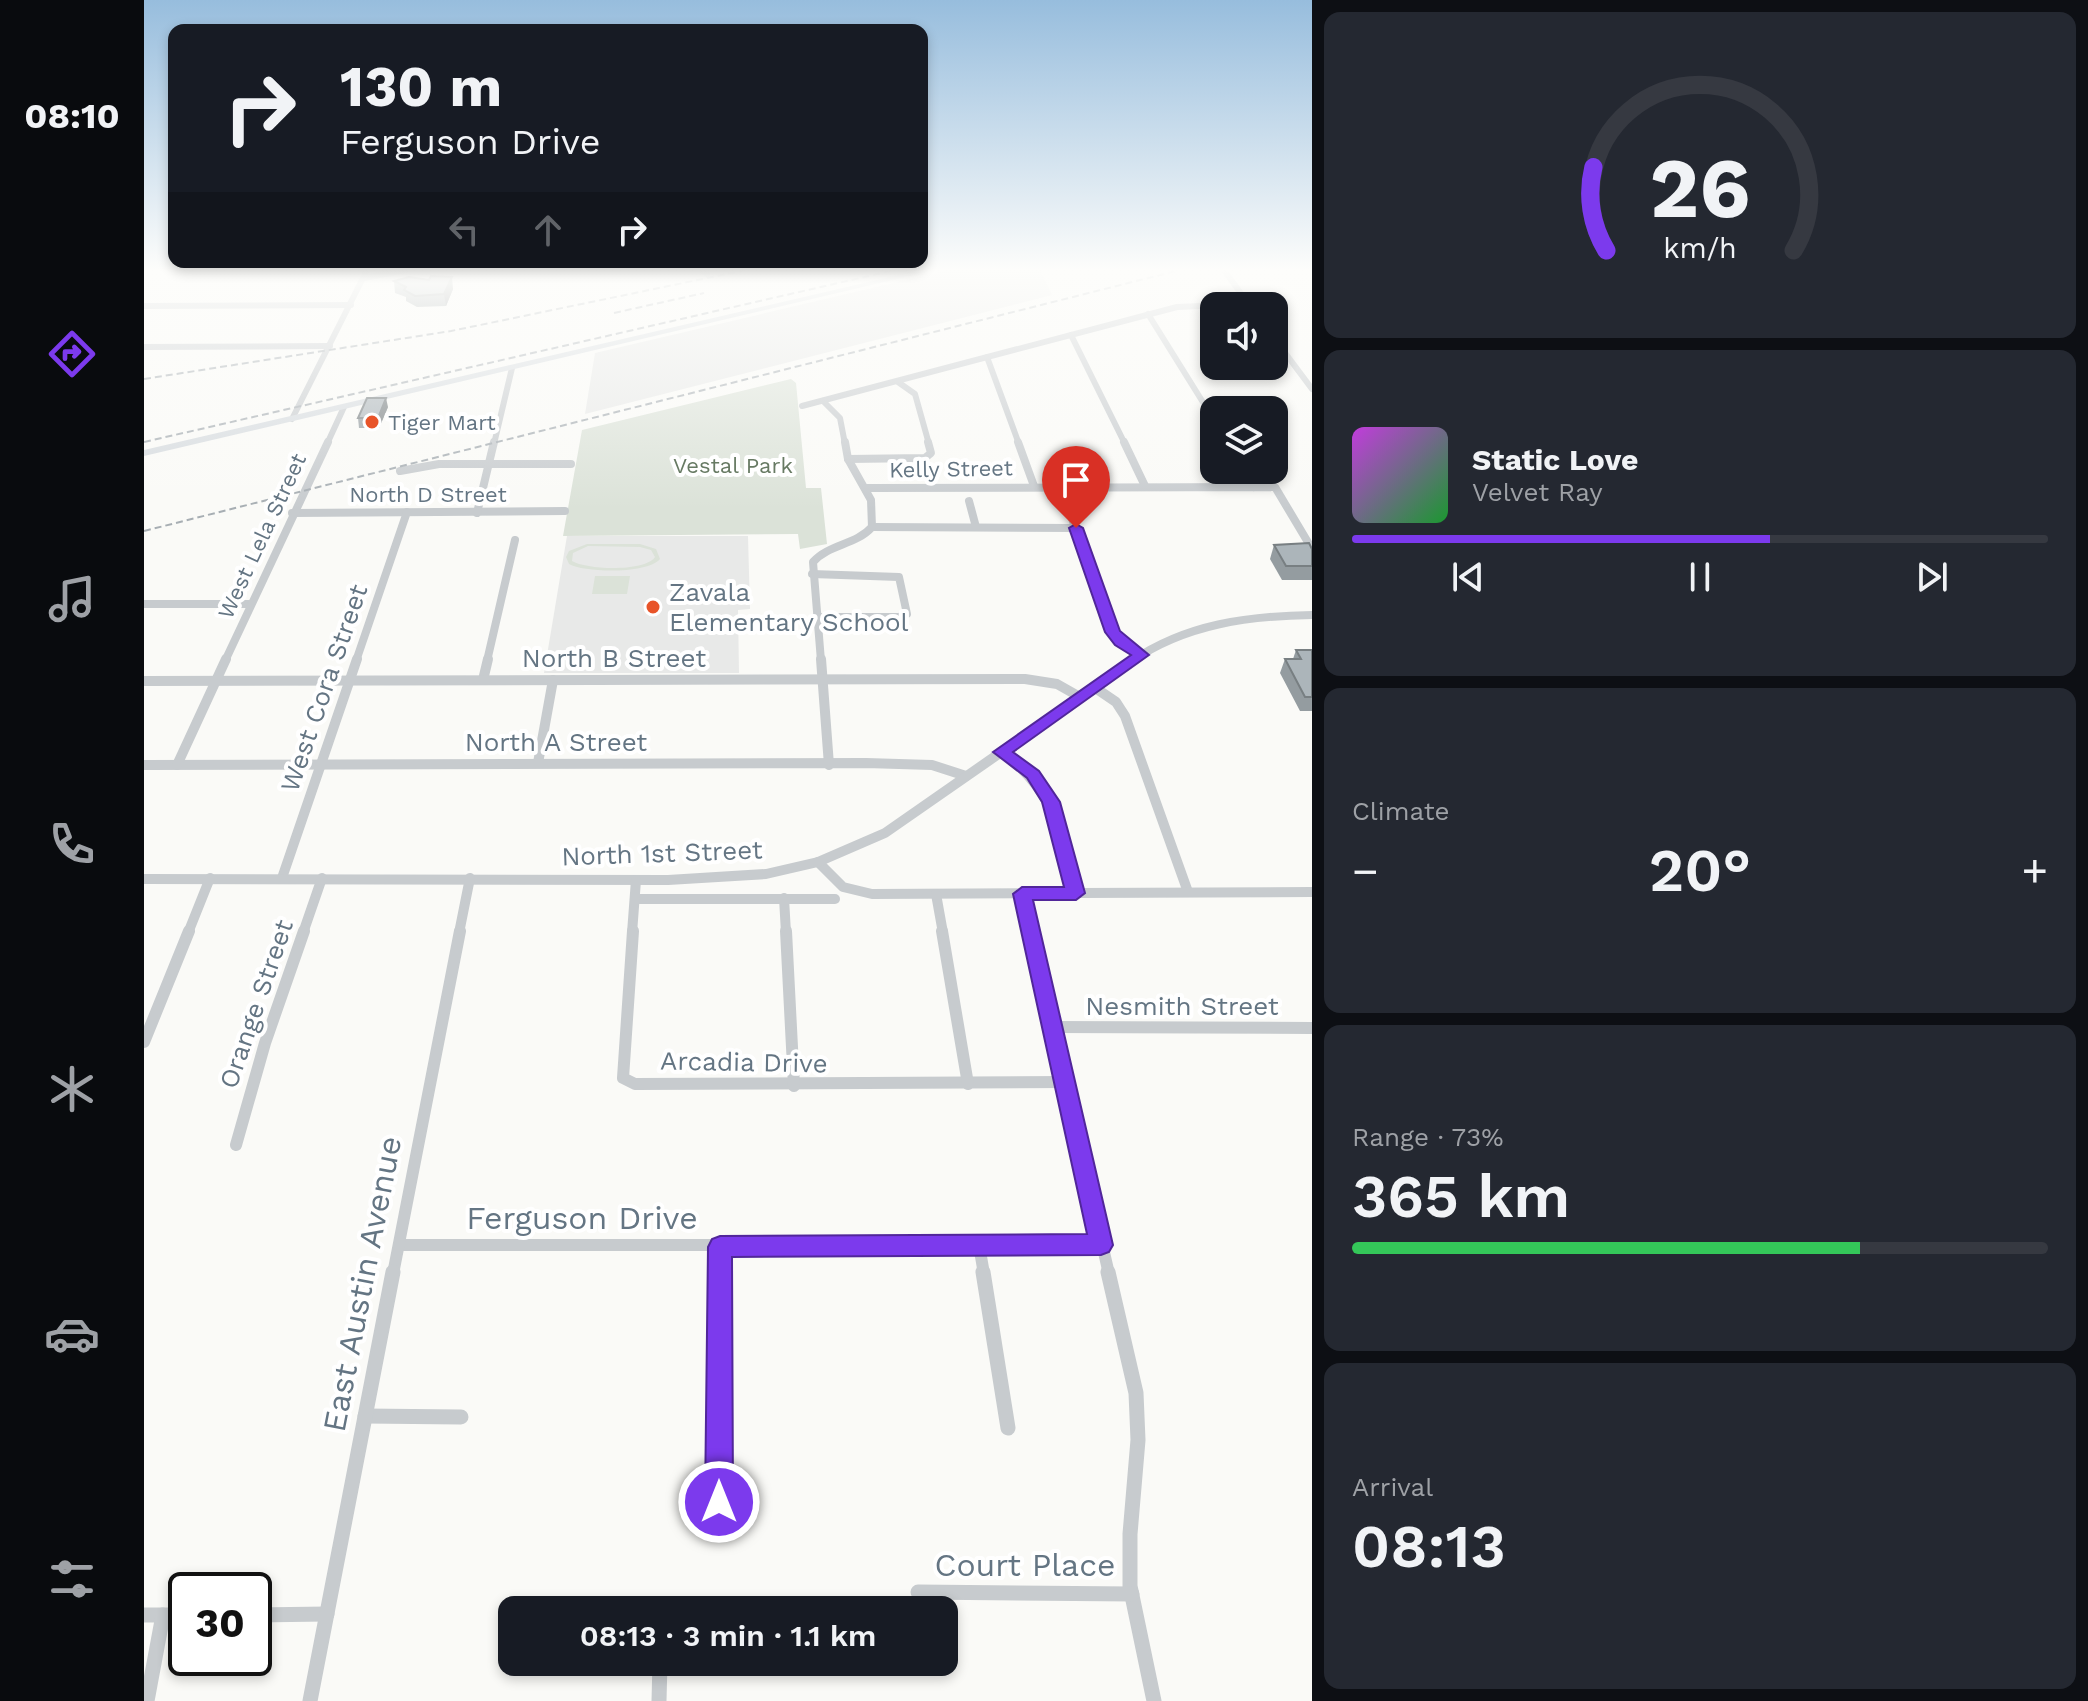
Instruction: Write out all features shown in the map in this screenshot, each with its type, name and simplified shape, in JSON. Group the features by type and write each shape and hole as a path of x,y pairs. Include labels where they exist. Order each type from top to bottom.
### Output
{"main road":[{"path":"144,453 592,349"}],"street":[{"path":"292,419 328,349"},
{"path":"802,406 1016,349"},
{"path":"1078,349 1145,486"},
{"path":"1170,349 1200,398"},
{"path":"987,357 1034,486"},
{"path":"1288,357 1312,389"},
{"path":"477,513 512,368"},
{"path":"848,459 925,458 931,453 915,394 902,382 896,381"},
{"path":"823,401 840,418 848,459 866,488 872,509 872,527"},
{"name":"West Lela Street","path":"177,765 344,407"},
{"path":"400,471 439,464 571,464"},
{"name":"Kelly Street","path":"866,488 1275,487 1312,549"},
{"path":"969,501 976,527"},
{"path":"1066,502 1113,632 1120,642 1141,655"},
{"name":"North D Street","path":"292,513 565,511"},
{"name":"West Cora Street","path":"282,878 407,512"},
{"path":"829,765 812,574 813,562 818,554 834,546 854,543 872,527 1076,528"},
{"path":"483,680 515,540"},
{"path":"812,574 899,577 907,608 907,614 899,617 816,617"},
{"path":"144,604 250,604"},
{"name":"North 1st Street","path":"144,879 636,880 766,874 818,862 885,833 1141,655 1180,633 1223,621 1274,615 1312,615"},
{"name":"North B Street","path":"144,681 1025,679 1057,684 1080,697"},
{"path":"538,763 553,680"},
{"path":"1094,687 1114,700 1125,716 1188,892"},
{"path":"1001,752 1033,775 1051,802 1076,893"},
{"name":"North A Street","path":"144,765 932,765 966,776"},
{"path":"818,862 838,884 855,891 936,894 1312,892"},
{"path":"144,1042 210,878"},
{"name":"Orange Street","path":"236,1145 265,1043 322,878"},
{"name":"East Austin Avenue","path":"310,1701 470,878"},
{"name":"Arcadia Drive","path":"636,880 623,1078 635,1084 794,1086 1064,1082"},
{"path":"936,894 968,1084"},
{"path":"1022,894 1136,1393 1138,1440 1130,1534 1132,1594 1154,1701"},
{"path":"784,898 794,1086"},
{"path":"635,899 835,899"},
{"name":"Nesmith Street","path":"1052,1027 1312,1028"},
{"name":"Ferguson Drive","path":"399,1245 1101,1245"},
{"path":"979,1245 1008,1428"},
{"path":"719,1534 720,1247"},
{"path":"365,1416 461,1417"},
{"name":"Court Place","path":"918,1592 1132,1594"},
{"path":"272,1615 327,1614"},
{"path":"144,1615 168,1615"},
{"path":"147,1701 163,1615"},
{"path":"659,1701 660,1676"}],"shaded area":[{"path":"610,349 839,349 585,414 595,353"},
{"name":"Zavala Elementary School","path":"567,536 748,536 750,609 738,610 739,673 544,673"}],"green space":[{"name":"Vestal Park","path":"791,379 796,383 806,488 821,488 827,544 800,549 798,534 563,536 582,430"},
{"path":"587,544 640,544 656,549 660,559 630,570 588,569 569,564 566,557 569,551","holes":["588,546 651,550 655,557 640,565 615,568 572,561 573,553"]},
{"path":"595,576 630,576 627,594 592,594"}],"building":[{"path":"367,398 386,398 378,418 358,418"},
{"path":"1309,543 1312,566 1286,566 1274,545"},
{"path":"1296,650 1312,650 1312,697 1305,697 1285,659 1301,659"}],"railway":[{"path":"144,379 333,349"},
{"path":"144,442 548,349"},
{"path":"144,531 865,349"}],"place":[{"name":"Tiger Mart","path":"372,422"},
{"name":"Zavala Elementary School","path":"653,607"}],"route":[{"path":"719,1502 720,1247 1101,1245 1022,894 1076,893 1051,802 1033,775 1022,764 1001,752 1141,655 1120,642 1113,632 1076,528"}]}
